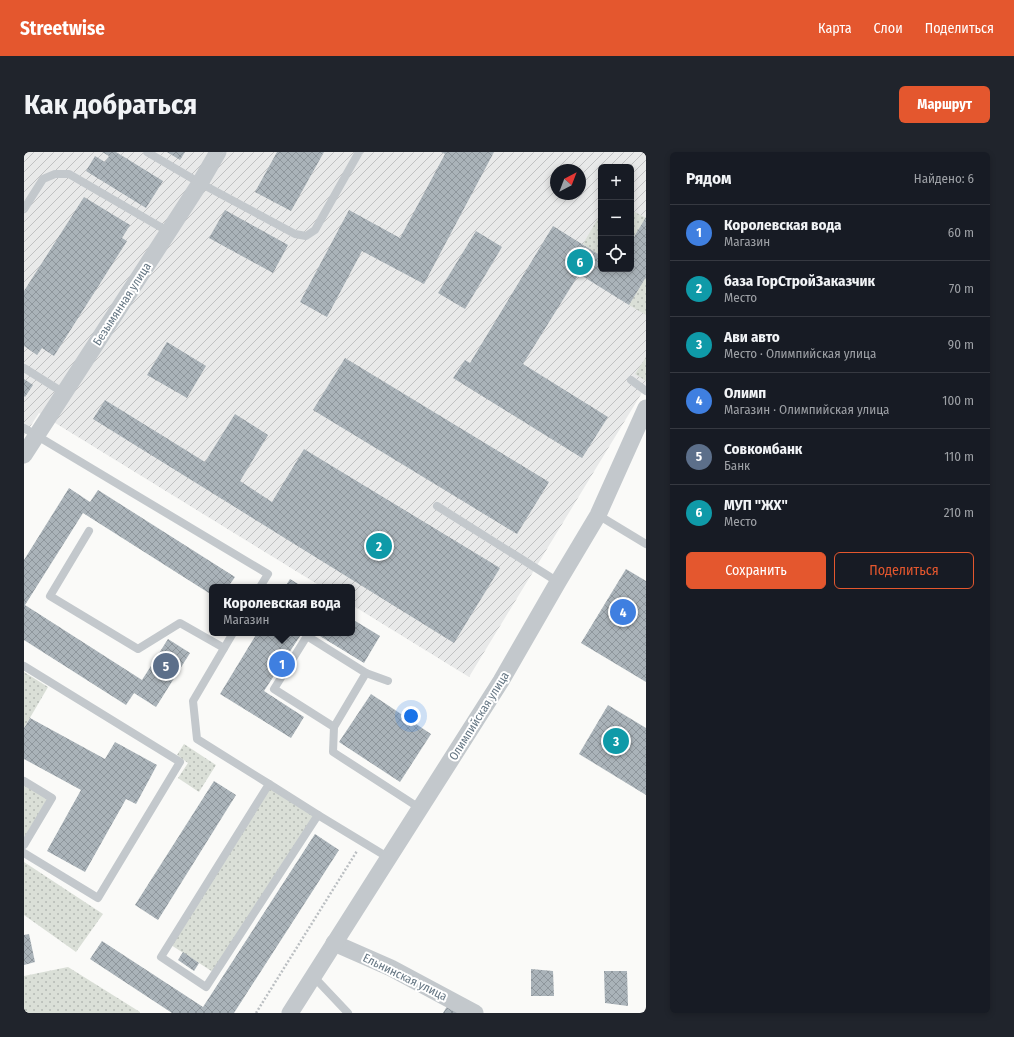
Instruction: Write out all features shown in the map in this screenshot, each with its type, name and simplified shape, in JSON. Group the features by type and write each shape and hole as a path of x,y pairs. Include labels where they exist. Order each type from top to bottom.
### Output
{"street":[{"name":"Безымянная улица","path":"24,455 30,432 64,393 200,184 218,152"},
{"name":"Олимпийская улица","path":"290,1013 501,681 598,515 646,408"},
{"name":"Ельнинская улица","path":"334,943 391,968 475,1013"}],"lane":[{"path":"147,152 200,184 295,234 306,236 315,230 359,152"},
{"path":"24,209 43,178 55,174 69,174 169,232"},
{"path":"24,368 64,393"},
{"path":"632,380 646,391"},
{"path":"30,432 268,574 262,584"},
{"path":"437,506 558,582"},
{"path":"598,515 646,544"},
{"path":"89,532 50,596 138,649 180,623 224,648"},
{"path":"231,636 193,701 198,739 388,858"},
{"path":"334,726 274,689 307,636 366,673 388,681"},
{"path":"24,666 180,762 98,898 24,853"},
{"path":"366,673 334,726 332,752 421,809"},
{"path":"24,781 52,798 24,845"},
{"path":"269,784 161,957 206,987 318,815"},
{"path":"313,976 348,1013"}],"path":[{"path":"256,1013 363,842"}],"shaded area":[{"path":"24,152 646,152 646,386 469,677 355,607 355,584 317,584 39,413 24,436"},
{"path":"634,212 646,218 634,237"},
{"path":"598,218 598,254 583,244"},
{"path":"646,277 646,315 629,305"},
{"path":"646,357 646,381 635,374"},
{"path":"24,672 48,687 24,728"},
{"path":"184,744 216,765 199,792 178,778 188,763 177,755"},
{"path":"24,784 48,798 24,840"},
{"path":"270,787 315,815 213,972 171,945"},
{"path":"24,862 103,914 76,952 24,915"},
{"path":"68,967 140,1013 24,1013 24,976"}],"building":[{"path":"102,152 116,152 163,181 146,208 86,171 95,156 105,162 109,156"},
{"path":"167,152 185,152 180,160"},
{"path":"277,152 324,152 291,211 255,192"},
{"path":"441,152 494,152 424,284 362,251 327,317 300,302 349,210 400,238 445,154"},
{"path":"84,197 130,225 122,238 127,241 54,356 42,348 37,355 24,346 24,291"},
{"path":"225,210 288,245 273,273 209,238"},
{"path":"646,217 646,277 629,305 579,274 523,364 608,417 582,458 453,378 465,360 470,363 553,226 598,254 598,272 634,272 634,237"},
{"path":"476,231 502,247 465,309 438,293"},
{"path":"167,342 206,366 187,398 147,375"},
{"path":"345,358 549,482 517,534 313,410"},
{"path":"24,379 33,385 25,397 24,396"},
{"path":"105,400 205,462 235,414 268,435 240,481 272,502 304,449 500,568 454,643 93,419"},
{"path":"69,488 90,502 98,490 235,577 230,584 209,584 209,593 83,513 25,605 142,680 168,639 190,653 156,707 134,693 126,705 24,640 24,560"},
{"path":"626,569 646,581 646,682 581,643"},
{"path":"290,579 298,584 287,584"},
{"path":"355,621 380,636 364,663 320,636 355,636"},
{"path":"255,636 300,636 264,691 304,717 291,738 220,694"},
{"path":"371,694 431,734 400,782 339,742"},
{"path":"608,705 646,728 646,795 579,754"},
{"path":"30,718 105,759 115,742 157,765 136,804 126,799 85,872 47,851 81,790 24,759 24,728"},
{"path":"214,781 236,795 158,920 135,905"},
{"path":"315,834 339,850 234,1013 172,1013 90,959 102,941 203,1007"},
{"path":"29,934 35,962 24,965 24,935"},
{"path":"183,952 199,963 194,971 178,960"},
{"path":"531,969 553,971 554,996 531,996"},
{"path":"604,971 627,971 628,1006 605,1003"},
{"path":"449,1003 464,1013 443,1013"}],"place":[{"name":"МУП \"ЖХ\"","path":"580,262"},
{"name":"база ГорСтройЗаказчик","path":"379,546"},
{"name":"Олимп","path":"623,612"},
{"name":"Королевская вода","path":"282,664"},
{"name":"Совкомбанк","path":"166,666"},
{"name":"Ави авто","path":"616,741"}]}
